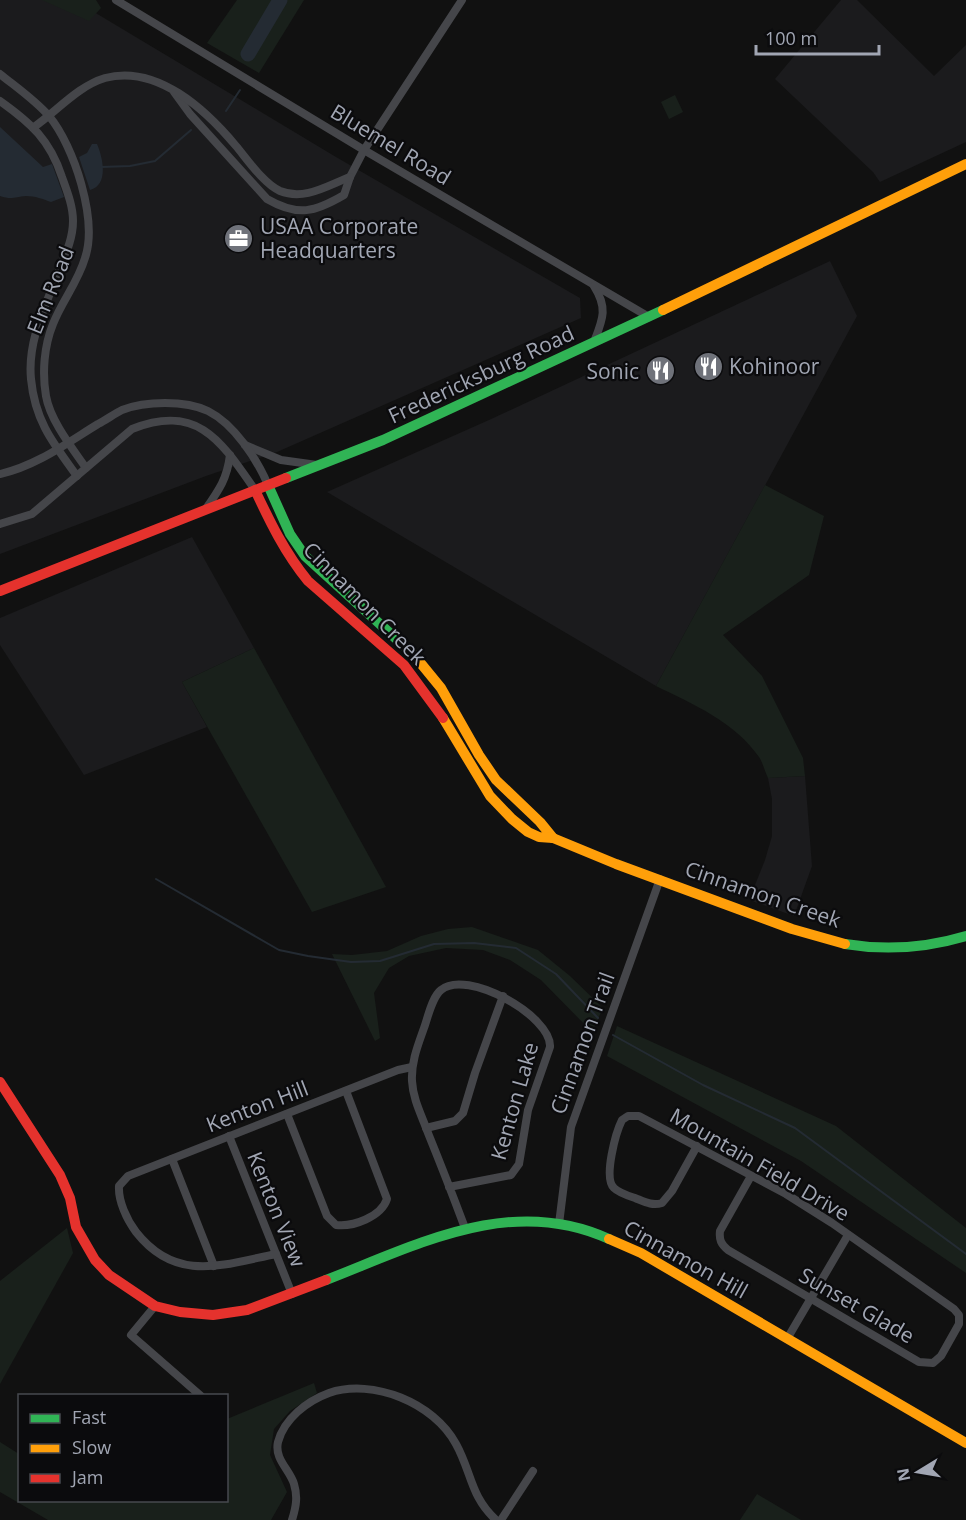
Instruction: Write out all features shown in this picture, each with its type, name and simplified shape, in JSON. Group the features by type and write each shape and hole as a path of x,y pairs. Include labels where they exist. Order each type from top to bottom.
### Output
{"street":[{"name":"Bluemel Road","path":"116,0 364,150 649,317"},
{"path":"174,92 190,114 267,199 280,207 310,211 344,195 350,177 364,150 462,0"},
{"name":"Elm Road","path":"0,74 49,117 73,157 85,193 88,231 86,256 72,290 53,322 46,343 44,368 46,398 68,442 86,468"},
{"path":"34,127 89,85 106,78 142,77 157,81 195,106 223,130 260,175 280,191 300,194 319,191 350,177"},
{"name":"Elm Road","path":"0,101 34,127 56,159 69,196 73,220 70,242 40,318 32,346 30,377 36,409 57,449 77,476"},
{"name":"Fredericksburg Road","path":"0,591 383,440 649,317 966,164"},
{"path":"593,285 601,296 603,315 593,343"},
{"path":"0,474 15,471 121,411 142,404 164,402 208,411 223,421 260,465 268,485"},
{"path":"0,524 32,514 132,429 164,419 185,422 204,429 230,455 255,490"},
{"path":"244,445 281,460 318,465"},
{"path":"205,510 223,484 228,471 230,455"},
{"name":"Cinnamon Creek","path":"268,485 290,534 301,551 330,580 389,631 432,676 455,709 486,767 509,796 543,824 553,838"},
{"name":"Cinnamon Creek","path":"255,490 280,543 296,566 404,665 442,717 490,796 528,832 539,837 553,838 795,929 853,945 903,949 942,943 966,936"},
{"path":"321,591 330,580"},
{"path":"512,819 522,808"},
{"name":"Cinnamon Trail","path":"559,1224 571,1127 660,879"},
{"path":"426,1128 455,1121 463,1113 502,996 471,986 458,985 441,989 437,993 418,1043 412,1067 414,1095 426,1128 465,1228"},
{"name":"Kenton Lake","path":"449,1187 511,1175 519,1164 528,1110 551,1041 549,1035 528,1014 502,996"},
{"name":"Kenton Hill","path":"214,1266 196,1268 179,1264 155,1251 134,1229 122,1203 119,1186 129,1176 346,1090 412,1067"},
{"path":"0,1082 60,1175 70,1198 76,1227 88,1251 109,1275 155,1306 131,1335 200,1394"},
{"path":"287,1113 331,1222 342,1226 363,1220 382,1209 387,1200 346,1090"},
{"name":"Mountain Field Drive","path":"697,1146 672,1191 662,1203 651,1205 616,1190 609,1178 617,1128 628,1116 639,1116 697,1146 786,1194 947,1303 958,1316"},
{"name":"Kenton View","path":"229,1136 292,1294"},
{"path":"171,1159 214,1266 276,1254"},
{"name":"Sunset Glade","path":"751,1176 720,1231 720,1240 728,1250 924,1364 933,1363 941,1356 959,1324 958,1316"},
{"name":"Cinnamon Hill","path":"155,1306 196,1314 228,1313 260,1306 465,1228 514,1221 559,1224 620,1242 966,1443"},
{"path":"787,1339 848,1235"},
{"path":"292,1520 297,1495 294,1482 277,1449 281,1435 293,1417 309,1403 332,1392 355,1387 375,1389 398,1396 438,1421 460,1450 479,1501 496,1520"},
{"path":"501,1520 533,1471"}],"shaded area":[{"name":"USAA Corporate Headquarters","path":"0,0 74,0 336,157 580,298 581,318 277,452 206,476 0,554"},
{"path":"42,0 96,0 101,8 89,21"},
{"path":"237,0 304,0 259,73 207,43"},
{"path":"841,0 857,0 934,76 966,45 966,142 880,182 873,172 775,79"},
{"path":"675,95 683,112 669,119 661,102"},
{"path":"0,127 43,167 52,164 64,197 51,202 26,196 10,198 0,196"},
{"path":"92,144 97,144 103,170 100,183 90,190 79,157 87,153"},
{"path":"830,261 857,316 656,686 327,492 489,420"},
{"path":"765,485 824,516 809,575 723,635 762,676 803,758 805,776 768,778 759,757 726,724 656,686"},
{"path":"192,537 254,648 182,682 207,727 84,775 0,645 0,618"},
{"path":"254,648 386,887 312,912 182,682"},
{"path":"805,776 812,866 794,916 749,900 772,836 772,799 768,778"},
{"path":"472,927 538,950 570,976 603,1008 592,1032 541,980 510,960 483,950 446,948 409,956 389,968 374,993 380,1038 375,1041 332,954 352,955 387,951 421,936 448,929"},
{"path":"617,1026 836,1126 966,1228 966,1273 801,1161 607,1056"},
{"path":"67,1228 73,1253 0,1384 0,1281"},
{"path":"314,1383 317,1393 290,1411 274,1429 270,1455 287,1492 271,1520 48,1520 0,1492 0,1442 18,1453 18,1502 228,1502 228,1419"},
{"path":"757,1494 801,1520 740,1520"}],"waterway":[{"path":"248,54 280,0"},
{"path":"226,111 240,90"},
{"path":"101,167 130,166 155,161 191,130"},
{"path":"156,879 279,950 308,956 351,962 380,961 434,944 474,943 516,948 556,974 598,1018"},
{"path":"613,1035 703,1085 795,1128 966,1254"}],"traffic: fast":[{"path":"286,478 383,440 663,310"},
{"path":"268,485 290,534 305,556 414,655"},
{"path":"845,944 891,948 936,943 966,936"},
{"path":"326,1280 430,1240 500,1223 536,1222 572,1226 609,1239"}],"traffic: slow":[{"path":"663,310 966,164"},
{"path":"414,655 441,688 496,780 540,822 553,838"},
{"path":"443,718 490,796 528,832 539,837 553,838 616,864 792,929 845,944"},
{"path":"609,1239 641,1253 966,1443"}],"traffic: jam":[{"path":"0,591 286,478"},
{"path":"255,490 285,548 308,581 404,665 443,718"},
{"path":"0,1082 60,1175 70,1198 76,1227 95,1260 109,1275 155,1306 180,1312 213,1315 247,1310 326,1280"}],"place":[{"name":"USAA Corporate Headquarters","path":"239,238"},
{"name":"Kohinoor","path":"708,366"},
{"name":"Sonic","path":"660,371"}]}
